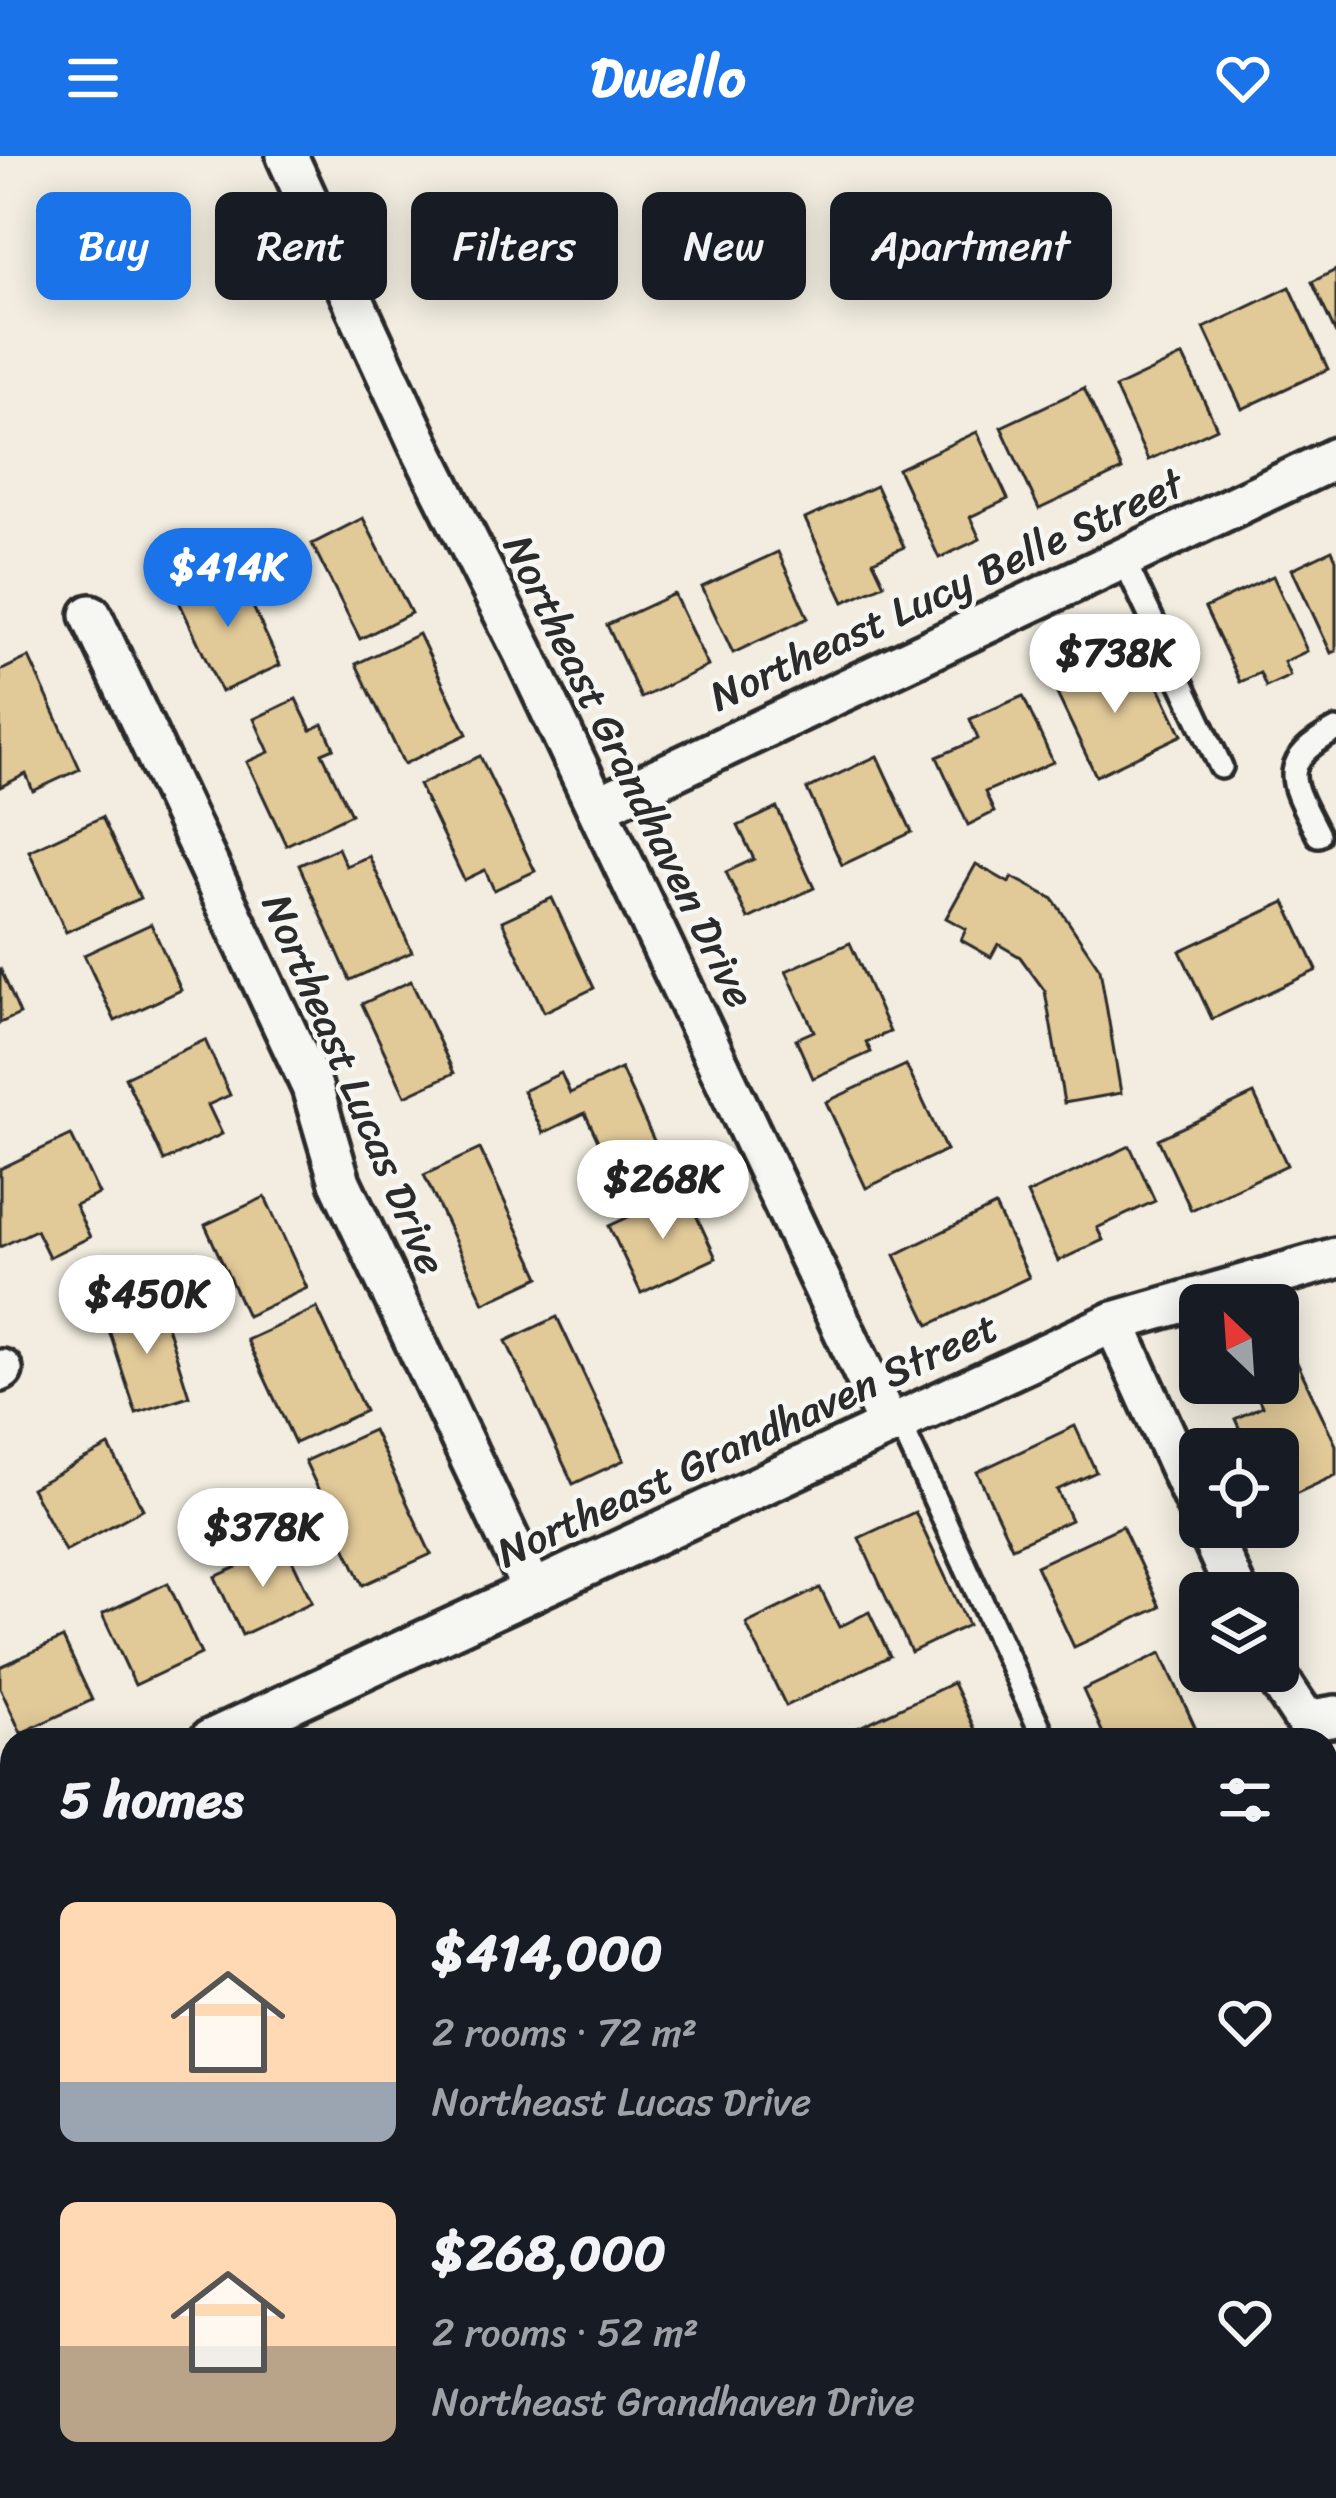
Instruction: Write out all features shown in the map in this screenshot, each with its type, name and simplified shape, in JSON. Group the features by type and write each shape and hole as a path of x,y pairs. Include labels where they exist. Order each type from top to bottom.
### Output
{"street":[{"name":"Northeast Grandhaven Drive","path":"287,156 421,446 894,1424"},
{"name":"Northeast Lucy Belle Street","path":"597,807 1336,458"},
{"name":"Northeast Lucas Drive","path":"91,615 312,1087 340,1182 533,1591"},
{"name":"Northeast Grandhaven Street","path":"236,1728 1114,1322 1336,1258"},
{"path":"1114,1322 1179,1466"},
{"path":"1289,1692 1314,1726"}],"lane":[{"path":"1123,558 1221,767"},
{"path":"1318,835 1292,782 1296,763 1314,741 1336,730"},
{"path":"894,1424 1039,1728"}],"building":[{"path":"1336,270 1336,334 1312,282"},
{"path":"1290,287 1328,369 1242,409 1204,328"},
{"path":"1183,356 1217,428 1148,460 1115,388"},
{"path":"1084,388 1122,470 1039,509 1001,427"},
{"path":"977,432 1008,499 970,517 980,539 939,558 898,469"},
{"path":"876,486 904,547 873,561 884,584 844,602 805,519"},
{"path":"363,518 411,613 360,639 312,544"},
{"path":"1332,550 1336,559 1336,651 1331,653 1292,569"},
{"path":"778,552 808,618 733,653 702,587"},
{"path":"235,568 280,665 221,692 176,595"},
{"path":"1273,576 1307,651 1284,662 1290,676 1266,687 1260,673 1240,682 1205,608"},
{"path":"674,594 708,666 641,698 607,625"},
{"path":"419,634 467,734 404,764 356,664"},
{"path":"29,657 80,769 33,791 26,774 0,787 0,671"},
{"path":"1090,660 1105,692 1151,670 1182,735 1096,776 1050,679"},
{"path":"1023,696 1053,762 985,792 994,812 968,825 937,757 978,739 970,719"},
{"path":"296,699 311,730 323,724 334,748 322,753 351,814 286,845 247,762 269,752 254,719"},
{"path":"480,756 535,871 494,890 485,870 464,880 419,785"},
{"path":"877,756 912,832 842,865 807,789"},
{"path":"777,808 814,888 748,919 726,872 754,859 738,826"},
{"path":"102,817 140,898 66,932 29,851"},
{"path":"338,848 346,866 369,856 412,952 350,980 299,865"},
{"path":"976,864 1009,883 1012,877 1053,899 1100,969 1121,1093 1064,1103 1045,991 1020,957 998,944 991,957 961,940 966,929 946,918"},
{"path":"552,898 594,988 544,1012 502,921"},
{"path":"1285,902 1317,970 1212,1019 1180,951"},
{"path":"151,924 181,990 115,1021 84,955"},
{"path":"850,943 890,1032 866,1042 871,1052 813,1078 796,1039 814,1031 786,971"},
{"path":"0,968 20,1014 0,1023"},
{"path":"411,981 454,1073 405,1096 362,1004"},
{"path":"205,1040 230,1095 208,1105 222,1134 164,1161 125,1077"},
{"path":"906,1065 946,1150 866,1188 826,1102"},
{"path":"621,1069 662,1158 616,1180 585,1113 543,1133 523,1091 561,1073 570,1093"},
{"path":"1254,1094 1287,1165 1191,1210 1158,1139"},
{"path":"71,1135 99,1194 75,1205 90,1237 49,1257 36,1230 0,1247 0,1169"},
{"path":"1130,1146 1155,1201 1097,1228 1103,1240 1058,1261 1027,1194"},
{"path":"480,1149 540,1277 484,1303 424,1175"},
{"path":"685,1191 716,1258 641,1293 609,1226"},
{"path":"265,1197 307,1288 247,1316 205,1225"},
{"path":"995,1206 1029,1277 929,1325 895,1255"},
{"path":"159,1301 189,1396 136,1413 105,1318"},
{"path":"317,1308 365,1411 295,1443 247,1340"},
{"path":"557,1317 624,1460 573,1484 506,1341"},
{"path":"1299,1367 1336,1445 1336,1475 1299,1492 1299,1428 1239,1428 1235,1419 1262,1406 1299,1404"},
{"path":"1075,1426 1096,1472 1057,1490 1071,1520 1012,1547 977,1472"},
{"path":"373,1430 431,1554 363,1585 305,1461"},
{"path":"109,1446 143,1509 65,1551 31,1488"},
{"path":"915,1512 968,1625 911,1652 859,1538"},
{"path":"1122,1526 1160,1607 1074,1647 1036,1566"},
{"path":"285,1545 312,1602 242,1635 215,1577"},
{"path":"168,1583 201,1654 135,1685 102,1614"},
{"path":"820,1588 839,1627 869,1612 890,1656 786,1706 746,1624"},
{"path":"63,1638 92,1700 32,1728 19,1728 0,1688 0,1667"},
{"path":"1161,1653 1195,1728 1100,1728 1083,1690"},
{"path":"953,1683 974,1728 858,1728"}]}
